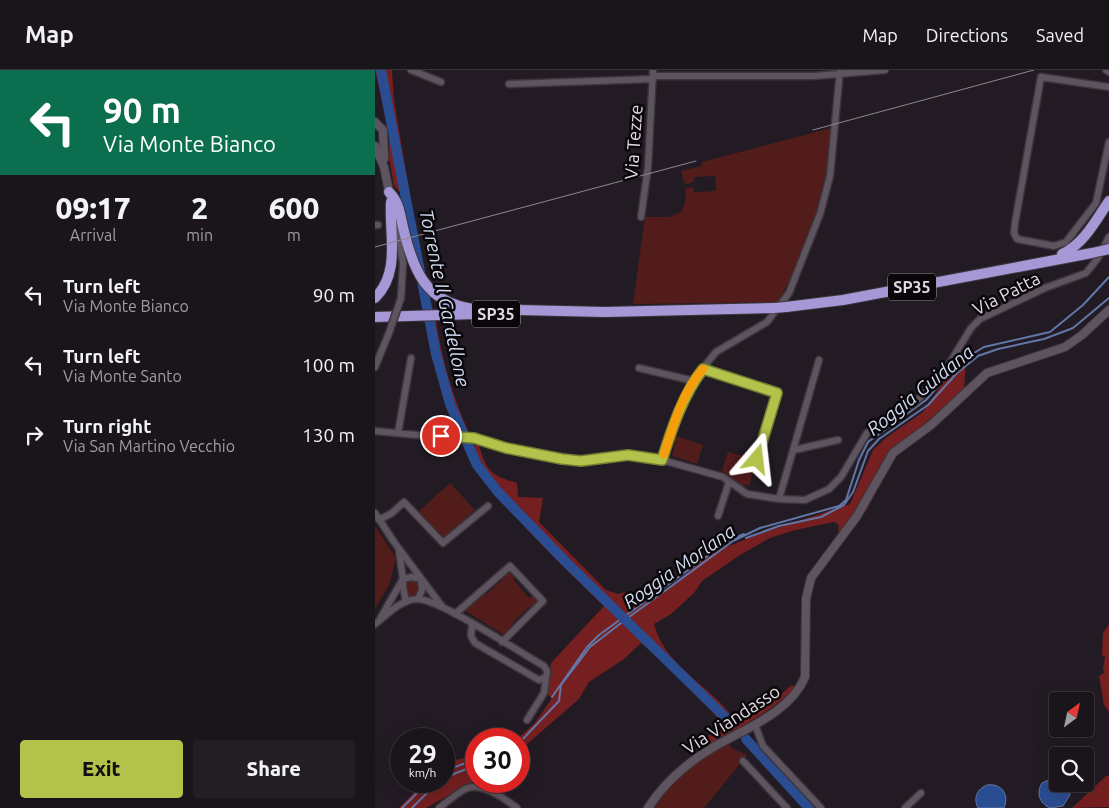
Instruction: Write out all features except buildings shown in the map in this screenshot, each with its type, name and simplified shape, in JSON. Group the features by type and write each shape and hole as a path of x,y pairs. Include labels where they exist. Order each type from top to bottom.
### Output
{"highway":[{"path":"375,298 383,289 391,269 390,197 397,200 410,256 419,276 431,291 451,303 473,309 605,312"},
{"path":"1038,263 1074,249 1109,201"},
{"name":"SP35","path":"375,317 781,306 843,300 1109,249"}],"street":[{"path":"411,70 441,82"},
{"path":"509,84 653,75 885,70"},
{"path":"662,460 671,431 694,381 703,369 716,352 767,322 789,293 812,236 832,167 840,72"},
{"name":"Via Tezze","path":"641,217 647,172 653,75"},
{"path":"1107,85 1041,77 1015,222 1014,233 1017,239 1054,246 1066,242 1096,203 1109,142"},
{"path":"375,123 383,130 384,168"},
{"path":"375,367 401,298 403,263 384,168 375,144 383,136"},
{"name":"Via Patta","path":"779,499 805,500 829,489 848,469 865,435 907,408 928,390 946,369 971,328 980,320 1045,288 1086,273 1098,258 1109,237"},
{"name":"Via Viandasso","path":"648,808 656,795 691,762 711,748 755,725 801,688 805,677 806,599 811,578 857,516 893,453 931,425 987,373 1065,347 1082,335 1109,310"},
{"path":"398,433 411,358"},
{"path":"375,431 459,439 474,438 506,448 581,461 628,455 662,460 710,472 747,494 779,499 819,360"},
{"path":"639,368 694,381"},
{"path":"703,369 777,393 757,459"},
{"path":"793,450 838,440"},
{"path":"717,516 729,482"},
{"path":"379,520 392,513 404,502 443,543 488,506"},
{"path":"375,513 398,548 442,606"},
{"path":"398,548 406,602"},
{"path":"455,614 510,566 543,601 502,642"},
{"path":"375,624 392,601 403,579 411,576 421,579"},
{"path":"417,599 422,590 421,579"},
{"path":"375,624 399,605 417,599 442,606 546,668 544,693 527,720"},
{"path":"472,625 471,636 475,643 539,680 546,677"},
{"path":"755,725 763,746 821,808"},
{"path":"743,761 787,808"},
{"path":"439,808 467,788 476,788 499,796 517,808"},
{"path":"905,808 921,792"}],"shaded area":[{"path":"375,70 392,70 394,100 416,232 410,233 401,193 394,186 389,157 389,132"},
{"path":"831,128 826,173 817,212 804,249 778,302 633,304 645,217 669,217 681,212 685,204 686,188 693,187 694,192 716,191 715,176 694,177 694,181 689,184 684,183 681,171 702,166 702,162"},
{"path":"436,320 448,377 469,433 458,433 445,403 426,321"},
{"path":"967,347 964,389 914,433 890,461 867,510 842,533 838,531 839,525 834,522 795,530 770,538 740,555 702,581 694,593 671,614 654,624 668,653 726,709 736,722 774,700 792,685 795,688 785,697 753,720 706,746 702,740 722,727 723,723 663,662 641,643 624,659 589,682 579,699 530,741 529,728 552,698 547,694 551,663 604,606 547,550 511,511 494,490 466,446 479,445 484,461 491,471 501,478 517,483 518,497 543,498 539,522 606,590 618,594 625,592 626,605 660,595 711,553 759,534 850,504 873,450 887,437 923,412"},
{"path":"676,436 703,445 697,464 672,456"},
{"path":"728,452 757,460 749,486 745,484 744,487 722,471"},
{"path":"450,483 475,510 444,539 419,511"},
{"path":"375,526 396,558 389,585 375,609"},
{"path":"507,571 515,576 513,579 529,598 533,595 540,602 532,610 529,607 513,623 515,625 504,635 464,610 483,592 486,595 503,579 501,576"},
{"path":"415,580 419,588 417,595 408,597 405,581"},
{"path":"1109,624 1109,712 1104,705 1099,676 1105,672 1103,670 1105,657 1102,655 1103,633"},
{"path":"727,742 732,748 747,755 704,808 650,808 687,767"},
{"path":"465,758 465,786 455,792 455,761"},
{"path":"1106,776 1109,776 1109,807 1072,808 1089,792 1094,792 1094,787"},
{"path":"413,793 453,793 426,808 399,808"}],"water":[{"path":"1049,780 1049,792 1069,792 1070,795 1063,806 1050,808 1041,801 1039,790 1042,783"},
{"path":"987,785 996,786 1003,790 1006,798 1004,808 978,808 977,794"}],"waterway":[{"name":"Torrente Il Gardellone","path":"381,70 436,354 450,404 477,465 498,492 566,562 728,720"},
{"name":"Roggia Morlana","path":"530,731 559,701 561,685 590,647 733,541 760,528 839,506 846,500 859,460 868,442 926,400 959,362 984,347 1050,332 1083,305 1109,277"},
{"name":"Roggia Guidana","path":"746,538 779,526 821,517 844,505 853,492 868,451 879,439 928,405 957,373 978,356 998,349 1044,339 1073,328 1109,298"},
{"name":"Roggia Guidana","path":"552,697 587,647 599,635 728,541 744,534"},
{"name":"Torrente Il Gardellone","path":"746,739 809,808"},
{"name":"Roggia Guidana","path":"455,767 465,763"},
{"name":"Roggia Morlana","path":"455,774 465,769"},
{"name":"Roggia Guidana","path":"402,808 417,793"},
{"name":"Roggia Morlana","path":"412,808 427,793"}],"tram line":[{"path":"813,130 1034,70"},
{"path":"375,247 696,161"}],"slow traffic":[{"path":"664,454 671,431 694,381 703,369"}],"route":[{"path":"441,436 459,439 474,438 539,456 562,459 581,461 628,455 662,460 671,431 694,381 703,369 777,393 757,459"}]}
